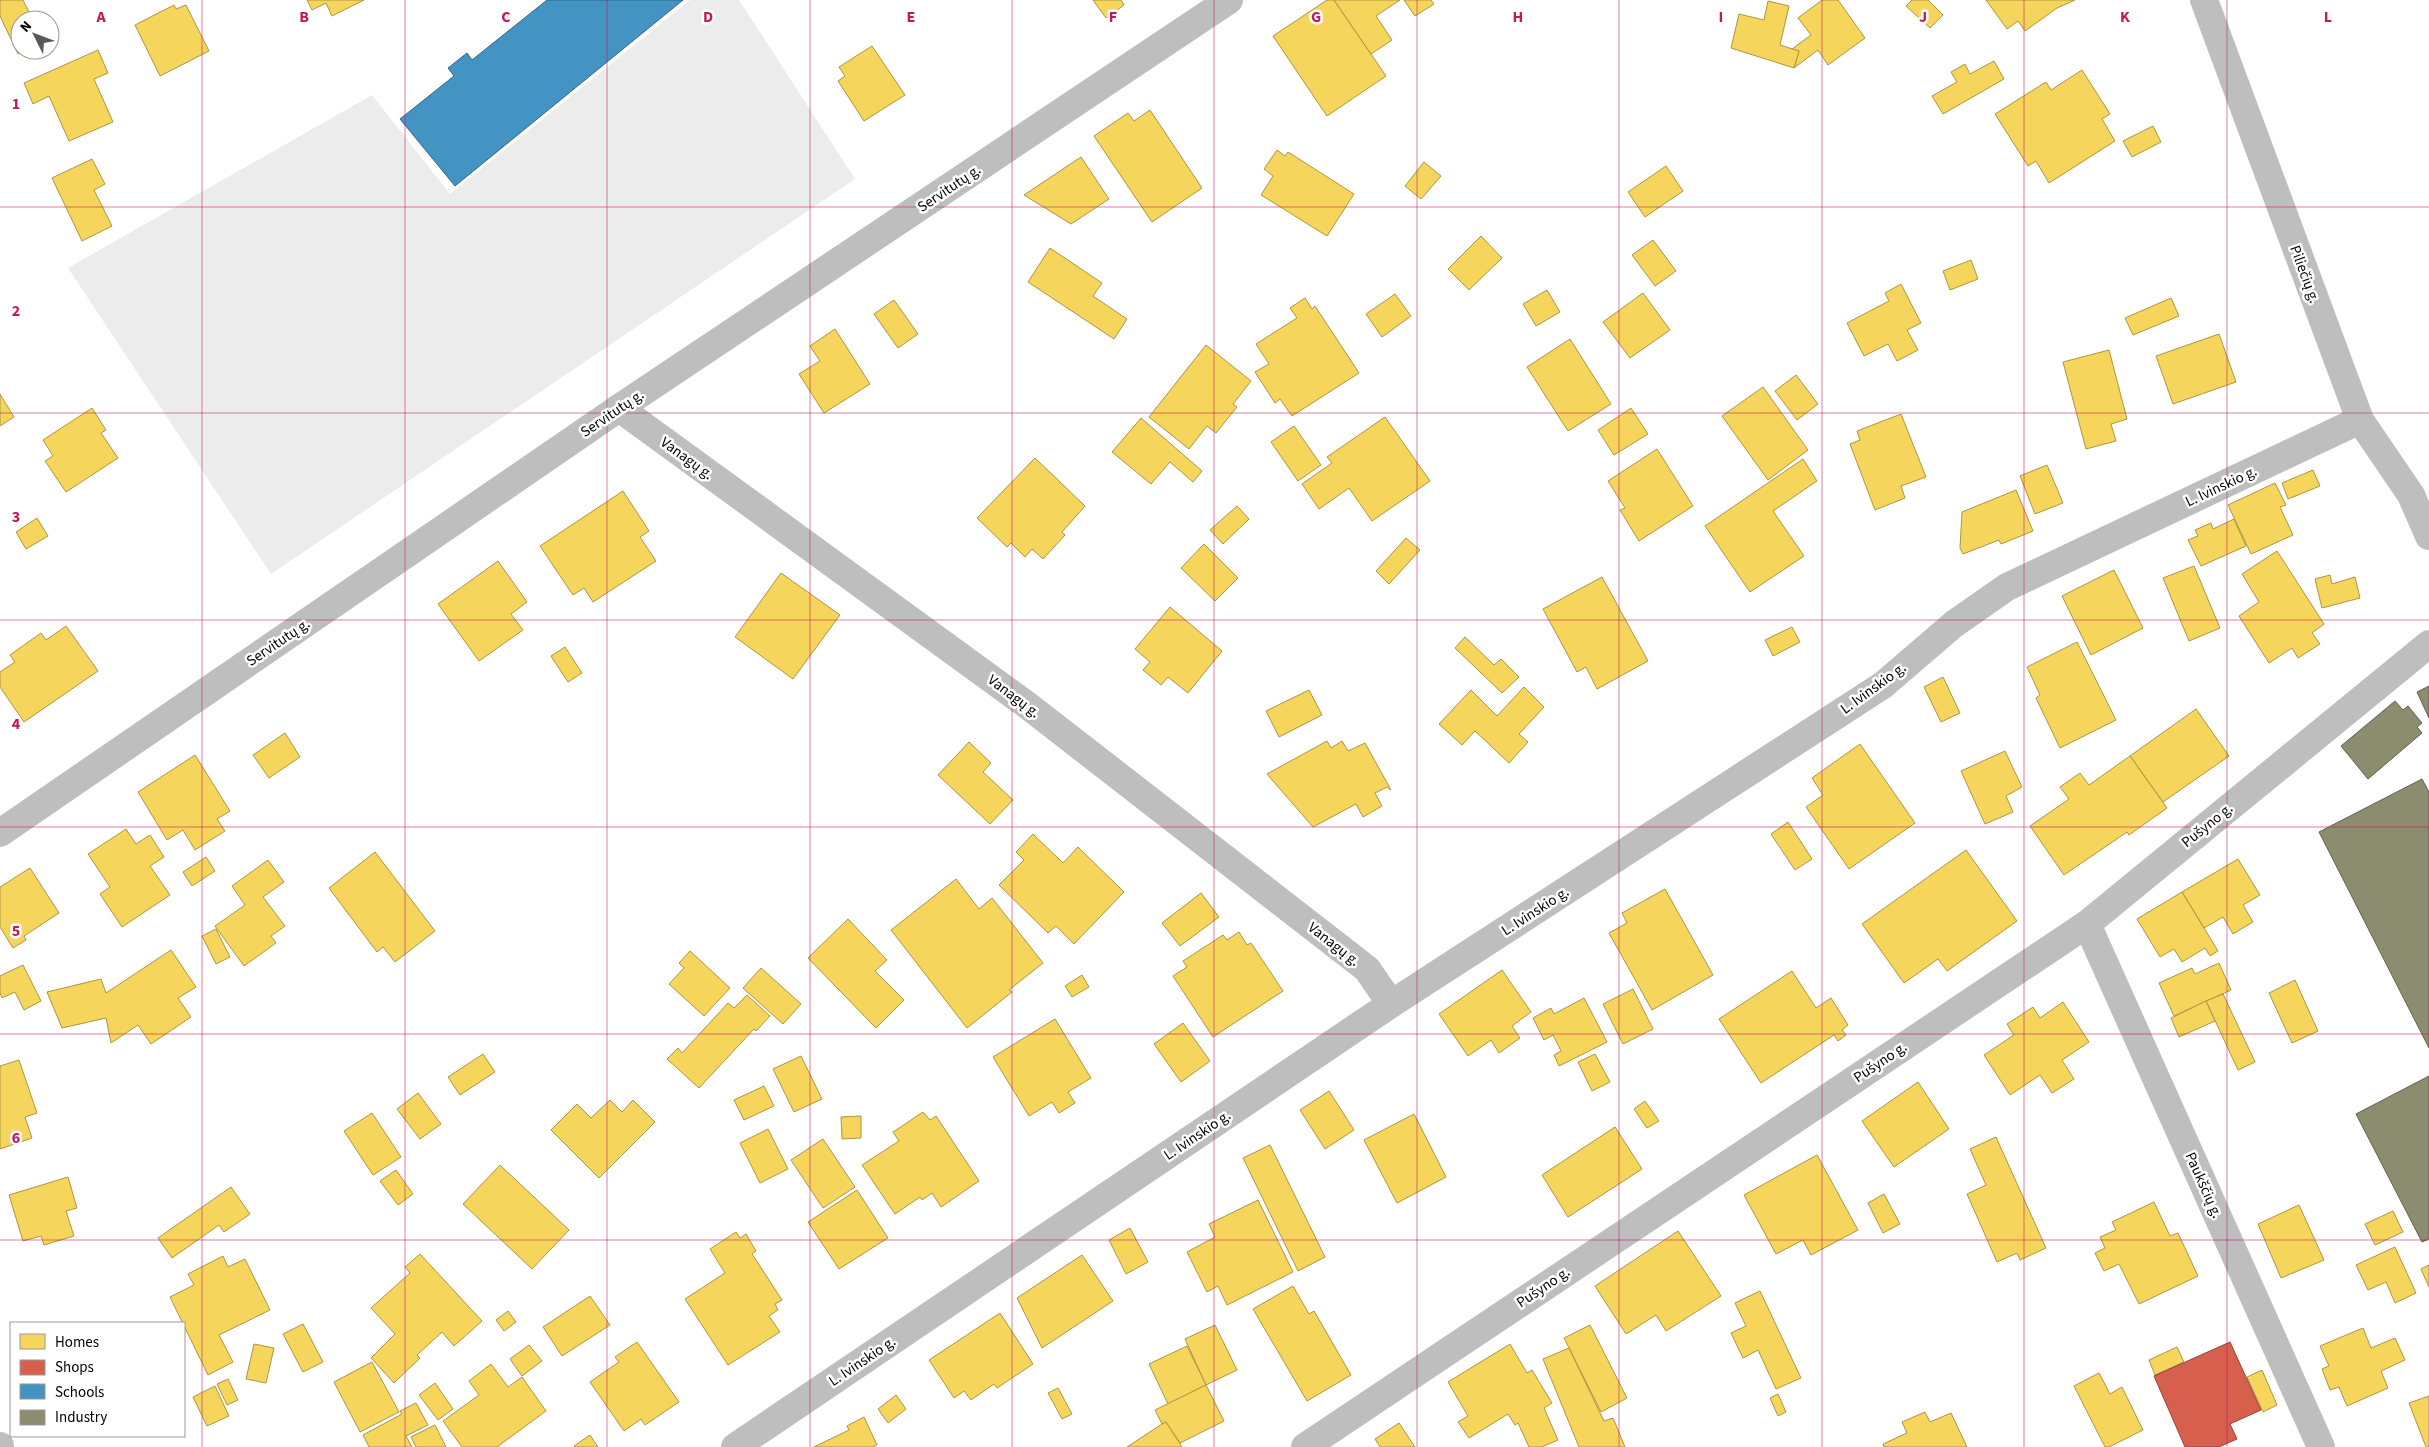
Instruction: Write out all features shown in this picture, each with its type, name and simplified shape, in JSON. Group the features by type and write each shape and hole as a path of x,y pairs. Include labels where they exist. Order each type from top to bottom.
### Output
{"street":[{"name":"Servitutų g.","path":"0,833 619,408 1229,0"},
{"name":"Piliečių g.","path":"2204,0 2360,420 2411,495 2429,536"},
{"name":"Vanagų g.","path":"619,408 1035,712 1367,969 1392,1004"},
{"name":"L. Ivinskio g.","path":"734,1447 1392,1004 1884,684 1954,624 2007,587 2360,420"},
{"name":"Pušyno g.","path":"1305,1447 2087,924 2429,644"},
{"name":"Paukščių g.","path":"2087,924 2320,1447"}],"shaded area":[{"path":"690,0 739,0 855,179 271,574 68,268 372,95 450,194"}],"building: Homes":[{"path":"0,0 23,0 28,10 10,10 10,37 0,16"},
{"path":"307,0 364,0 332,16 326,3 312,10"},
{"path":"1093,0 1121,0 1124,5 1106,18"},
{"path":"1327,0 1334,0 1386,76 1327,116 1273,36"},
{"path":"1334,0 1400,0 1376,16 1392,40 1371,54"},
{"path":"1404,0 1431,0 1434,4 1415,16"},
{"path":"1822,0 1838,0 1865,38 1828,65 1818,50 1794,68 1799,51 1792,49 1811,35 1798,18"},
{"path":"1912,0 1928,0 1943,15 1930,28 1906,6"},
{"path":"1986,0 2075,0 2057,8 2025,31 2018,21 2007,29"},
{"path":"1768,1 1789,6 1780,45 1799,51 1794,68 1731,48 1739,14 1764,20"},
{"path":"174,5 176,9 186,5 209,51 160,76 135,25"},
{"path":"872,46 905,95 864,121 838,81 845,76 839,67"},
{"path":"98,50 108,73 94,79 113,122 69,141 49,96 33,104 24,83"},
{"path":"1994,61 2004,79 1943,114 1932,96 1957,82 1951,72 1965,64 1970,74"},
{"path":"2082,70 2110,114 2102,119 2115,141 2049,183 2036,161 2028,166 1995,114 2046,82 2051,90"},
{"path":"1150,110 1202,188 1152,222 1094,136 1128,113 1134,121"},
{"path":"2153,126 2161,142 2132,157 2123,141"},
{"path":"1277,150 1285,156 1288,152 1354,194 1327,236 1261,195 1273,176 1264,169"},
{"path":"1081,157 1109,199 1071,224 1024,195"},
{"path":"92,159 105,184 94,190 112,226 82,241 52,178"},
{"path":"1424,162 1441,176 1421,199 1405,186"},
{"path":"1666,166 1683,191 1645,217 1628,192"},
{"path":"1481,236 1502,258 1469,290 1448,269"},
{"path":"1653,240 1676,271 1655,286 1632,255"},
{"path":"1050,248 1102,283 1093,296 1127,319 1114,339 1028,282"},
{"path":"1971,260 1978,279 1950,290 1943,271"},
{"path":"1901,284 1921,323 1907,330 1918,350 1897,361 1888,344 1864,356 1847,323 1889,301 1885,293"},
{"path":"1547,290 1560,312 1536,326 1523,304"},
{"path":"1643,293 1670,330 1630,358 1603,322"},
{"path":"1395,294 1411,316 1382,337 1366,314"},
{"path":"1305,298 1312,309 1315,306 1359,373 1292,416 1280,399 1275,403 1255,372 1269,364 1256,344 1297,318 1290,308"},
{"path":"2171,298 2179,316 2133,335 2125,318"},
{"path":"894,300 918,334 898,348 874,314"},
{"path":"835,329 870,384 824,413 799,374 820,361 810,346"},
{"path":"2219,334 2236,382 2173,404 2156,356"},
{"path":"1570,339 1611,404 1568,431 1527,367"},
{"path":"1206,345 1251,381 1233,404 1237,407 1216,433 1207,426 1189,449 1149,417"},
{"path":"2109,350 2127,419 2111,424 2116,441 2086,449 2063,362"},
{"path":"1796,375 1818,404 1797,420 1775,391"},
{"path":"1763,387 1808,450 1768,480 1722,416"},
{"path":"0,394 14,417 0,426"},
{"path":"92,408 106,430 101,433 118,458 66,492 45,461 53,456 43,440"},
{"path":"1631,408 1648,434 1614,455 1598,430"},
{"path":"1901,414 1926,477 1901,486 1905,498 1875,510 1850,444 1860,440 1857,431"},
{"path":"1385,417 1430,481 1372,521 1349,488 1319,509 1302,484 1332,463 1327,457"},
{"path":"1141,418 1202,471 1193,482 1170,462 1151,484 1112,452"},
{"path":"1294,426 1321,465 1298,481 1271,442"},
{"path":"1657,449 1693,506 1639,541 1620,510 1625,508 1608,481"},
{"path":"1035,458 1085,506 1062,532 1065,535 1043,559 1032,549 1025,557 1011,543 1007,547 977,518"},
{"path":"1803,459 1817,481 1773,511 1804,556 1750,592 1705,526"},
{"path":"2047,465 2063,503 2035,514 2020,476"},
{"path":"2313,470 2320,486 2288,499 2282,483"},
{"path":"2275,483 2286,505 2280,507 2293,535 2251,554 2228,505"},
{"path":"2016,490 2033,531 2001,544 1999,540 1963,554 1960,548 1962,512"},
{"path":"623,491 649,531 640,537 656,561 593,602 584,588 573,595 540,546"},
{"path":"1237,506 1249,519 1223,544 1210,530"},
{"path":"37,518 48,536 26,549 16,532"},
{"path":"2234,519 2246,546 2201,566 2188,540 2198,536 2195,530 2211,523 2213,529"},
{"path":"1406,538 1420,550 1389,584 1376,571"},
{"path":"1204,544 1238,578 1215,601 1181,568"},
{"path":"2277,551 2324,624 2312,633 2320,644 2298,658 2292,648 2269,663 2239,616 2259,602 2242,574"},
{"path":"498,561 527,602 511,614 523,630 479,661 438,604"},
{"path":"2194,566 2220,628 2189,641 2163,578"},
{"path":"2114,570 2143,628 2091,655 2062,596"},
{"path":"781,573 840,615 793,679 735,637"},
{"path":"2330,575 2332,584 2355,577 2360,598 2322,608 2315,579"},
{"path":"1602,577 1648,661 1597,689 1586,667 1577,672 1543,609"},
{"path":"1170,607 1222,651 1188,693 1168,677 1161,685 1143,670 1150,662 1135,649"},
{"path":"66,626 98,671 24,722 0,687 0,672 15,662 10,655 41,633 46,640"},
{"path":"1792,627 1800,642 1773,656 1765,640"},
{"path":"1465,637 1494,665 1501,659 1519,677 1502,693 1455,648"},
{"path":"2077,642 2116,720 2060,748 2036,698 2040,695 2027,667"},
{"path":"565,647 582,673 568,682 551,656"},
{"path":"1943,677 1960,713 1941,722 1924,687"},
{"path":"1524,687 1544,707 1519,734 1528,742 1509,763 1475,731 1462,745 1439,724 1471,690 1497,716"},
{"path":"1309,690 1322,715 1279,737 1266,711"},
{"path":"2196,709 2229,756 2163,802 2130,756"},
{"path":"285,733 300,757 269,778 253,755"},
{"path":"1327,741 1331,748 1342,741 1348,751 1365,743 1391,790 1387,787 1375,793 1382,806 1363,817 1356,804 1313,827 1267,774"},
{"path":"969,742 991,763 983,772 1013,800 990,824 938,775"},
{"path":"1860,744 1915,823 1849,869 1806,807 1823,795 1812,778"},
{"path":"2005,751 2022,787 2006,796 2013,812 1985,824 1961,771"},
{"path":"195,755 230,811 217,819 225,831 195,850 183,830 167,840 138,792"},
{"path":"2130,756 2167,808 2129,835 2127,832 2064,875 2030,826 2069,799 2060,787 2080,773 2089,785"},
{"path":"1788,822 1812,859 1795,870 1771,834"},
{"path":"126,829 136,844 150,835 164,857 150,866 170,895 122,927 100,894 110,887 88,854"},
{"path":"1033,834 1063,863 1078,847 1124,892 1074,944 1056,926 1048,933 999,885 1024,860 1016,852"},
{"path":"1966,850 2017,921 1947,971 1938,959 1904,983 1862,924"},
{"path":"375,852 435,931 395,962 383,947 377,952 329,888"},
{"path":"206,857 215,871 192,886 183,872"},
{"path":"2238,859 2260,895 2243,905 2253,922 2233,934 2223,917 2204,928 2182,892"},
{"path":"268,860 284,882 263,897 285,926 271,936 276,943 244,966 215,926 245,905 232,886"},
{"path":"30,868 59,913 24,936 26,940 13,948 0,927 0,887"},
{"path":"956,879 979,909 992,898 1043,963 1009,990 1012,992 967,1028 891,930"},
{"path":"1665,889 1713,975 1652,1010 1609,933 1627,923 1622,913"},
{"path":"2182,892 2218,951 2210,956 2205,948 2182,962 2174,949 2160,957 2137,919"},
{"path":"1201,893 1219,917 1180,946 1162,923"},
{"path":"848,919 887,960 875,971 904,1000 876,1028 808,958"},
{"path":"216,929 230,957 216,964 202,936"},
{"path":"1239,932 1247,945 1251,943 1283,991 1213,1037 1173,976 1187,967 1183,961 1223,935 1227,940"},
{"path":"171,950 196,987 178,998 191,1017 151,1044 138,1025 111,1043 106,1018 62,1028 47,992 101,979 106,993"},
{"path":"690,951 730,988 704,1016 669,984 684,968 679,963"},
{"path":"2219,963 2231,990 2174,1016 2159,983 2192,968 2195,974"},
{"path":"23,965 41,1001 24,1010 15,992 2,998 0,993 0,976"},
{"path":"761,968 801,1004 783,1024 743,988"},
{"path":"1502,970 1531,1012 1512,1026 1520,1038 1499,1053 1491,1040 1468,1056 1439,1014"},
{"path":"1792,971 1816,1008 1831,998 1848,1025 1842,1030 1846,1035 1838,1041 1834,1035 1761,1083 1719,1019"},
{"path":"1082,975 1089,987 1072,997 1065,986"},
{"path":"2295,980 2318,1031 2292,1043 2269,993"},
{"path":"1633,989 1653,1029 1623,1044 1603,1004"},
{"path":"2223,994 2255,1062 2238,1070 2206,1001"},
{"path":"747,995 770,1016 756,1031 754,1029 699,1088 667,1059 678,1048 682,1053 728,1003 734,1008"},
{"path":"1584,998 1607,1042 1559,1066 1554,1055 1561,1051 1553,1035 1544,1040 1533,1018 1551,1008 1554,1014"},
{"path":"2206,1001 2215,1021 2179,1037 2171,1018"},
{"path":"2063,1002 2089,1042 2062,1060 2074,1079 2052,1093 2040,1075 2010,1095 1984,1055 2014,1035 2007,1024 2033,1007 2040,1018"},
{"path":"1055,1019 1091,1078 1068,1092 1075,1103 1059,1113 1052,1102 1029,1116 993,1057"},
{"path":"1183,1023 1210,1061 1181,1082 1154,1044"},
{"path":"483,1054 495,1072 460,1095 448,1077"},
{"path":"1595,1054 1610,1082 1592,1091 1578,1062"},
{"path":"801,1056 822,1099 794,1112 773,1069"},
{"path":"19,1060 37,1113 25,1117 32,1138 0,1149 0,1066"},
{"path":"1918,1082 1949,1129 1894,1167 1862,1121"},
{"path":"764,1086 774,1106 744,1120 734,1100"},
{"path":"1329,1091 1354,1130 1325,1149 1300,1110"},
{"path":"418,1093 441,1124 420,1139 397,1109"},
{"path":"610,1100 622,1112 633,1100 655,1122 599,1178 551,1130 577,1104 591,1118"},
{"path":"1645,1101 1659,1121 1647,1128 1634,1109"},
{"path":"923,1112 930,1120 936,1116 979,1181 941,1207 932,1193 922,1200 920,1197 895,1214 862,1165 899,1141 893,1132"},
{"path":"372,1113 401,1157 373,1175 344,1131"},
{"path":"1414,1114 1446,1177 1397,1203 1364,1140"},
{"path":"861,1116 861,1138 842,1139 841,1117"},
{"path":"1615,1127 1642,1169 1568,1217 1542,1175"},
{"path":"768,1129 788,1169 760,1183 740,1143"},
{"path":"1996,1137 2046,1248 2020,1260 2017,1253 1997,1262 1967,1194 1986,1185 1970,1149"},
{"path":"823,1139 855,1187 823,1208 791,1160"},
{"path":"1270,1145 1325,1257 1298,1271 1243,1158"},
{"path":"1817,1155 1858,1230 1811,1255 1803,1240 1776,1254 1744,1195"},
{"path":"500,1165 569,1230 532,1269 463,1204"},
{"path":"396,1170 413,1194 398,1205 380,1181"},
{"path":"68,1177 77,1208 66,1211 74,1236 44,1245 41,1236 23,1241 9,1195"},
{"path":"231,1187 250,1214 224,1232 219,1225 172,1258 158,1238"},
{"path":"857,1190 888,1238 839,1269 808,1222"},
{"path":"1884,1194 1900,1224 1883,1233 1868,1203"},
{"path":"1258,1200 1293,1272 1227,1305 1218,1286 1207,1292 1187,1252 1215,1237 1209,1224"},
{"path":"2154,1202 2170,1236 2178,1233 2198,1276 2139,1304 2119,1264 2104,1271 2095,1253 2105,1248 2100,1237 2116,1230 2112,1222"},
{"path":"2299,1205 2324,1260 2281,1278 2258,1224"},
{"path":"2393,1211 2403,1232 2375,1245 2365,1224"},
{"path":"1130,1228 1148,1262 1126,1274 1109,1240"},
{"path":"1678,1231 1721,1296 1666,1331 1656,1315 1626,1334 1595,1286"},
{"path":"736,1232 740,1238 746,1234 756,1251 752,1254 782,1300 775,1304 778,1310 769,1316 780,1332 728,1365 685,1299 725,1273 710,1249"},
{"path":"2395,1247 2416,1293 2395,1303 2386,1282 2368,1290 2356,1265"},
{"path":"420,1254 482,1321 454,1346 442,1332 417,1355 420,1358 394,1383 371,1358 395,1334 371,1308 410,1273 405,1267"},
{"path":"1082,1255 1113,1301 1042,1348 1017,1298"},
{"path":"223,1256 228,1267 245,1259 270,1310 219,1335 233,1362 208,1375 185,1328 185,1322 182,1322 170,1297 194,1285 188,1274"},
{"path":"2429,1265 2429,1287 2421,1269"},
{"path":"1293,1286 1309,1314 1314,1311 1351,1375 1307,1401 1253,1309"},
{"path":"1760,1291 1801,1378 1776,1389 1758,1350 1743,1358 1731,1333 1746,1326 1735,1303"},
{"path":"590,1296 610,1325 562,1356 543,1327"},
{"path":"508,1311 516,1322 504,1331 496,1320"},
{"path":"1000,1313 1033,1364 997,1388 994,1384 971,1400 964,1391 954,1398 929,1360"},
{"path":"303,1324 323,1362 303,1372 283,1334"},
{"path":"1215,1325 1237,1370 1206,1385 1185,1339"},
{"path":"1590,1325 1627,1398 1601,1412 1564,1338"},
{"path":"2363,1328 2371,1348 2395,1338 2405,1360 2381,1371 2388,1388 2347,1406 2339,1387 2330,1390 2322,1369 2329,1366 2320,1346"},
{"path":"637,1342 679,1402 645,1425 641,1419 624,1431 590,1382 619,1362 615,1357"},
{"path":"254,1344 274,1348 266,1383 246,1379"},
{"path":"1510,1344 1527,1373 1532,1370 1552,1403 1544,1408 1558,1440 1542,1447 1529,1447 1518,1423 1515,1425 1508,1414 1469,1438 1458,1422 1468,1416 1448,1382"},
{"path":"529,1345 542,1361 522,1376 510,1359"},
{"path":"1187,1346 1206,1385 1168,1404 1149,1364"},
{"path":"2177,1347 2184,1362 2155,1375 2149,1360"},
{"path":"1569,1348 1604,1421 1613,1418 1625,1447 1579,1447 1543,1359"},
{"path":"372,1362 399,1412 360,1432 334,1382"},
{"path":"491,1364 508,1387 522,1377 546,1411 497,1447 462,1447 443,1421 479,1395 469,1381"},
{"path":"2262,1370 2277,1405 2263,1412 2247,1377"},
{"path":"2099,1373 2110,1394 2122,1387 2143,1430 2109,1447 2105,1447 2074,1386"},
{"path":"228,1379 238,1400 227,1405 217,1384"},
{"path":"435,1383 453,1409 438,1420 419,1395"},
{"path":"1206,1385 1224,1421 1180,1443 1166,1422 1162,1424 1155,1410"},
{"path":"215,1386 229,1416 207,1426 193,1397"},
{"path":"1058,1388 1072,1414 1062,1419 1048,1393"},
{"path":"1778,1394 1786,1412 1778,1416 1770,1398"},
{"path":"896,1395 906,1409 888,1423 878,1409"},
{"path":"2429,1396 2429,1447 2426,1447 2409,1403"},
{"path":"416,1403 428,1425 406,1436 412,1447 369,1447 363,1435 402,1414 400,1411"},
{"path":"1925,1412 1930,1422 1951,1413 1967,1447 1884,1447 1883,1444 1907,1433 1902,1422"},
{"path":"864,1417 877,1445 872,1447 814,1447 849,1430 847,1426"},
{"path":"1166,1422 1182,1447 1127,1447 1162,1424"},
{"path":"1399,1423 1415,1447 1380,1447 1375,1439"},
{"path":"435,1425 446,1447 416,1447 411,1437"},
{"path":"590,1435 598,1447 574,1446"}],"building: Shops":[{"path":"2230,1342 2261,1410 2230,1424 2237,1439 2219,1447 2185,1447 2154,1376"}],"building: Schools":[{"path":"547,0 683,0 455,186 400,119 454,76 448,68 467,53 472,60"}],"building: Industry":[{"path":"2429,686 2429,718 2417,692"},
{"path":"2395,701 2403,710 2408,706 2422,723 2417,727 2422,733 2368,779 2341,746"},
{"path":"2422,779 2429,792 2429,1048 2319,832"},
{"path":"2429,1076 2429,1239 2422,1242 2356,1114"}]}
